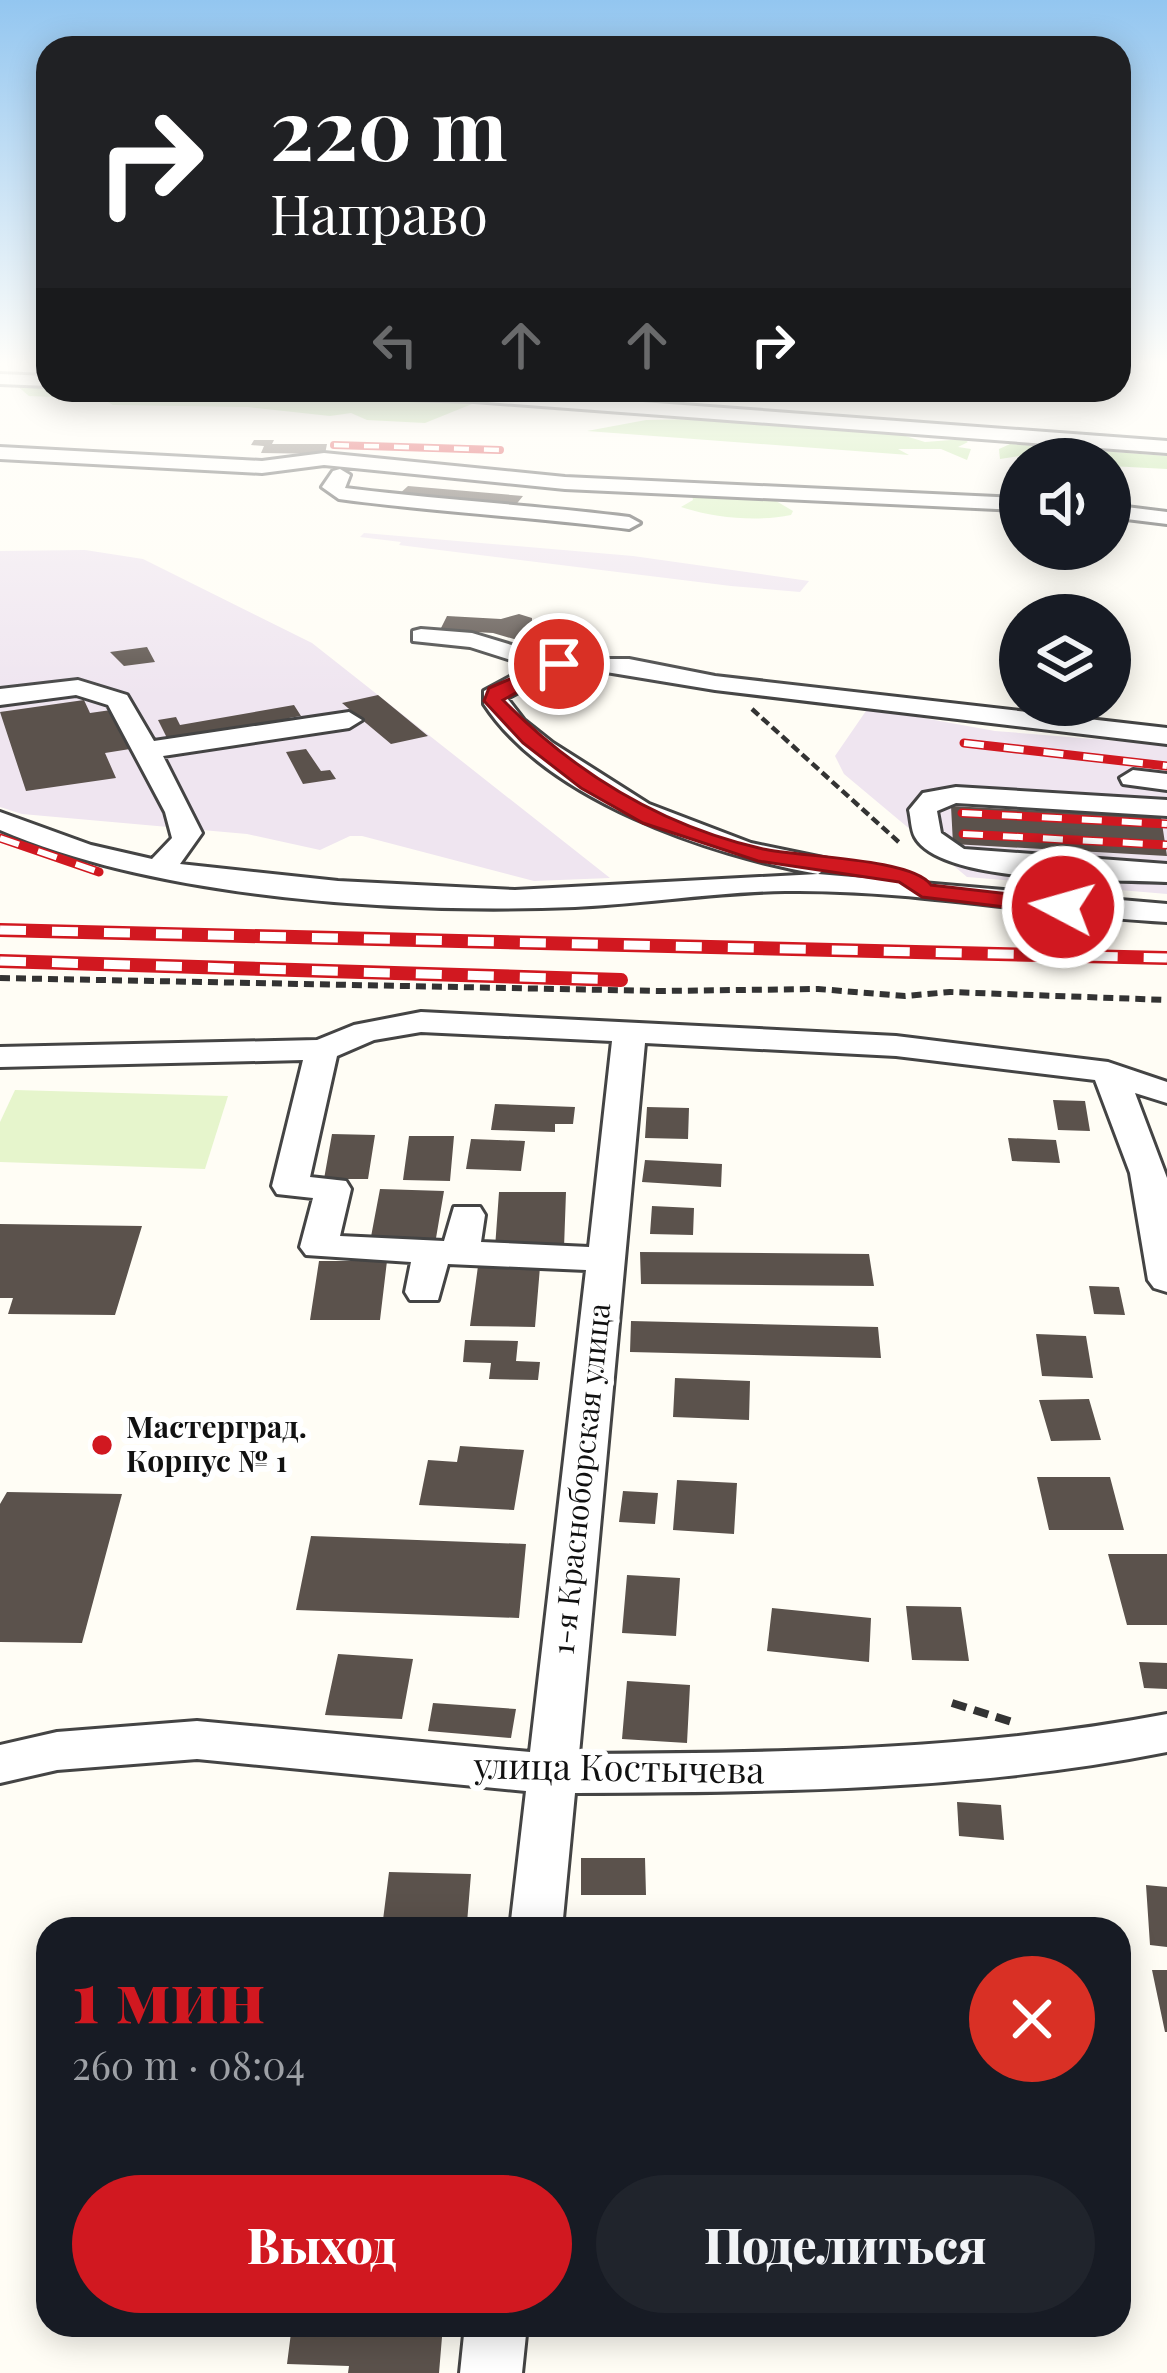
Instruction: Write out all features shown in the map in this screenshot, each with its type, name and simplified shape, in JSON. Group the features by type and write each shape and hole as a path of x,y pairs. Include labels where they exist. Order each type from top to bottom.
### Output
{"street":[{"path":"340,476 332,487 339,493 463,510 629,523"},
{"path":"350,476 574,493"},
{"path":"492,476 999,503"},
{"path":"975,501 980,476"},
{"path":"1131,514 1167,518"},
{"path":"421,636 472,640 555,666"},
{"path":"922,891 919,883 904,876 788,861 709,841 613,798 530,739 493,701 496,692 555,666 601,662 696,679 1167,736"},
{"path":"0,697 66,687 92,689 118,700 189,829 188,837 158,868"},
{"path":"143,751 349,720"},
{"path":"1133,778 1167,782"},
{"path":"1167,808 956,795 933,799 923,810 928,836 955,856 999,864 1167,873"},
{"path":"0,820 90,854 265,884 476,900 623,896 784,882 1152,912"},
{"path":"1124,871 1152,912"},
{"path":"0,1057 322,1050 366,1031 422,1022 896,1046 1108,1072 1167,1093"},
{"name":"1-я Красноборская улица","path":"537,1917 630,1029"},
{"path":"322,1050 290,1186 333,1189 319,1247 605,1259"},
{"path":"1108,1072 1137,1132 1163,1204 1167,1280"},
{"path":"424,1292 467,1215"},
{"name":"улица Костычева","path":"0,1764 57,1751 197,1739 551,1774 839,1772 1095,1747 1167,1733"},
{"path":"491,2373 495,2337"}],"path":[{"path":"696,679 745,703 908,850"},
{"path":"0,979 659,991 818,989 905,996 950,992 1167,1000"}],"shaded area":[{"path":"364,533 633,556 809,581 800,592 731,586 399,545 401,542 360,537"},
{"path":"85,550 143,559 312,643 610,878 534,881 362,836 350,836 320,850 247,834 22,814 0,807 0,551"},
{"path":"868,708 995,731 1167,745 1167,894 967,877 844,774 835,756"}],"green space":[{"path":"692,495 771,498 793,511 764,518 721,516 681,507 693,500"},
{"path":"15,1090 228,1096 205,1169 0,1162 0,1122"}],"building":[{"path":"408,486 523,496 514,507 397,496"},
{"path":"519,614 532,618 532,624 573,637 548,649 493,633 440,630 447,616 501,619"},
{"path":"147,647 155,662 124,666 110,652"},
{"path":"378,695 428,736 391,744 342,703"},
{"path":"84,700 90,713 111,710 130,749 105,753 116,778 26,791 0,712"},
{"path":"294,705 301,716 289,718 292,723 169,742 158,720 176,717 180,725"},
{"path":"306,749 321,771 330,770 336,779 303,784 286,752"},
{"path":"951,806 1161,817 1167,856 953,844"},
{"path":"1053,1100 1085,1101 1090,1131 1058,1130"},
{"path":"495,1104 575,1107 573,1124 555,1124 555,1132 491,1130"},
{"path":"647,1107 689,1108 688,1139 645,1138"},
{"path":"332,1134 375,1135 368,1179 324,1179"},
{"path":"409,1136 454,1136 450,1181 403,1180"},
{"path":"1008,1138 1056,1140 1060,1163 1012,1161"},
{"path":"471,1139 525,1141 521,1171 466,1169"},
{"path":"645,1160 722,1164 721,1187 642,1182"},
{"path":"380,1189 444,1191 435,1244 370,1242"},
{"path":"499,1192 566,1192 564,1248 495,1248"},
{"path":"652,1206 694,1208 693,1235 650,1234"},
{"path":"0,1224 142,1226 115,1315 8,1314 13,1298 0,1298"},
{"path":"640,1252 869,1254 874,1286 641,1284"},
{"path":"319,1261 387,1261 380,1320 310,1320"},
{"path":"478,1266 540,1267 535,1327 470,1326"},
{"path":"1089,1286 1119,1287 1125,1315 1094,1314"},
{"path":"631,1321 878,1327 881,1358 630,1352"},
{"path":"1036,1334 1086,1336 1093,1378 1042,1376"},
{"path":"465,1340 518,1341 516,1361 540,1362 538,1380 489,1379 491,1363 463,1362"},
{"path":"675,1378 750,1381 749,1420 673,1417"},
{"path":"1089,1399 1101,1440 1051,1441 1039,1400"},
{"path":"460,1446 524,1450 514,1510 419,1505 428,1460 457,1462"},
{"path":"1037,1477 1110,1477 1124,1530 1049,1530"},
{"path":"677,1480 737,1483 734,1534 673,1530"},
{"path":"623,1491 658,1493 655,1524 619,1522"},
{"path":"7,1492 122,1494 82,1643 0,1642 0,1504"},
{"path":"311,1536 526,1544 519,1618 296,1610"},
{"path":"1108,1554 1167,1554 1167,1625 1127,1625"},
{"path":"627,1575 680,1578 676,1636 622,1633"},
{"path":"906,1606 961,1607 969,1661 912,1660"},
{"path":"772,1608 871,1618 869,1662 767,1651"},
{"path":"338,1654 413,1659 402,1719 325,1715"},
{"path":"1139,1662 1167,1663 1167,1689 1144,1688"},
{"path":"627,1681 690,1685 687,1743 622,1739"},
{"path":"433,1703 516,1709 511,1738 428,1731"},
{"path":"957,1802 1001,1805 1004,1840 959,1836"},
{"path":"581,1858 645,1858 646,1895 581,1895"},
{"path":"389,1872 471,1874 467,1917 383,1917"},
{"path":"1146,1885 1167,1887 1167,1947 1150,1945"},
{"path":"1152,1970 1167,1970 1167,2032 1165,2032"},
{"path":"290,2337 442,2337 439,2373 348,2373 349,2366 287,2364"}],"railway":[{"path":"964,743 1167,766"},
{"path":"962,813 1167,824"},
{"path":"963,834 1167,845"},
{"path":"0,838 99,872"},
{"path":"0,930 1167,958"},
{"path":"0,961 621,980"}],"place":[{"name":"Мастерград. Корпус № 1","path":"102,1445"}],"route":[{"path":"559,664 496,692 493,701 530,739 588,783 650,818 758,855 904,876 919,883 922,891 1063,907"}]}
